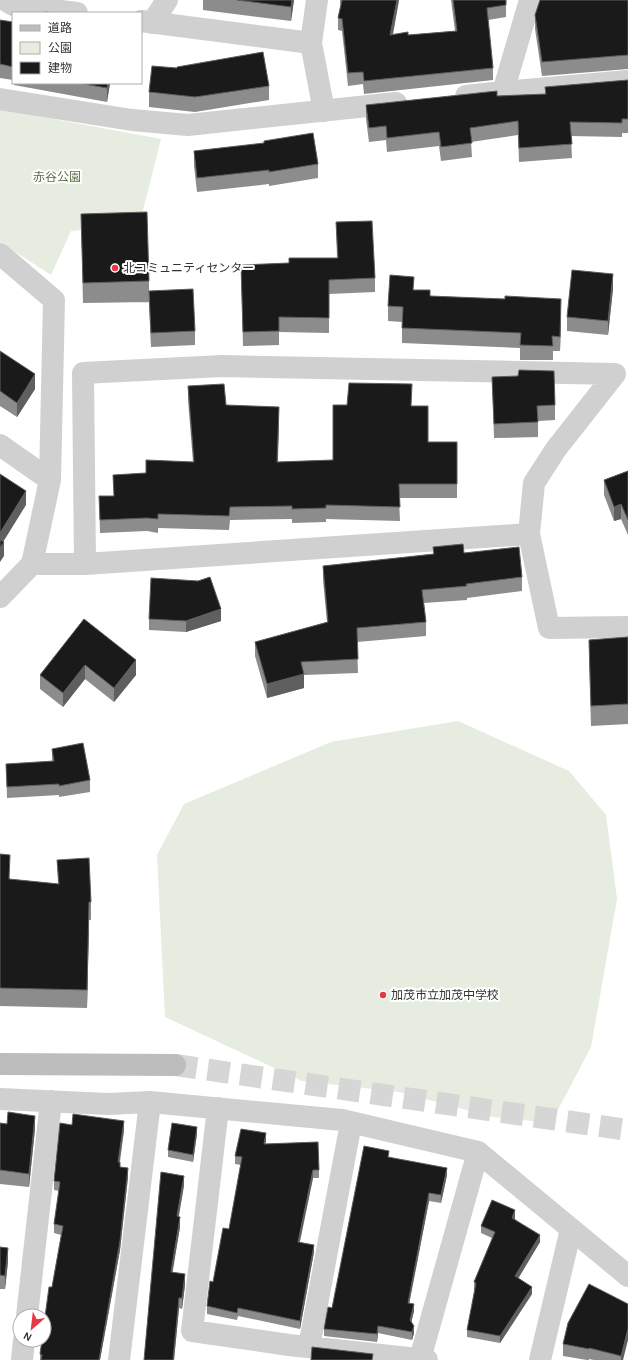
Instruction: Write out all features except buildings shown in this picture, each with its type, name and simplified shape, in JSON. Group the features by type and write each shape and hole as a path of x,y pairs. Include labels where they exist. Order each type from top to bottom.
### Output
{"street":[{"path":"5,0 14,5 70,12"},
{"path":"147,22 167,0"},
{"path":"318,0 311,43 324,111"},
{"path":"503,92 530,0"},
{"path":"147,22 311,43"},
{"path":"449,98 628,81"},
{"path":"0,99 132,120 188,124 417,101"},
{"path":"0,254 54,300 50,480 32,564 0,597"},
{"path":"85,564 83,374 222,366 621,374"},
{"path":"621,374 556,449 534,483 530,534 549,628 628,627"},
{"path":"0,445 50,480"},
{"path":"32,564 85,564 530,534"},
{"path":"0,1064 175,1065"},
{"path":"0,1099 108,1104 150,1102 218,1108 351,1123 478,1152 628,1276"},
{"path":"28,1308 51,1101"},
{"path":"119,1360 150,1102"},
{"path":"218,1108 192,1331 296,1350 424,1360 478,1152"},
{"path":"296,1350 351,1123"},
{"path":"540,1360 571,1229"},
{"path":"22,1360 23,1348"}],"green space":[{"name":"赤谷公園","path":"0,109 161,139 139,226 71,231 51,275 0,242"},
{"name":"加茂市立加茂中学校","path":"458,721 569,771 606,815 617,899 591,1047 551,1123 493,1117 399,1092 302,1081 165,1017 157,855 184,804 331,742"}],"tunnel":[{"path":"175,1065 628,1130"}],"place":[{"name":"北コミュニティセンター","path":"115,268"},
{"name":"加茂市立加茂中学校","path":"383,995"}]}
